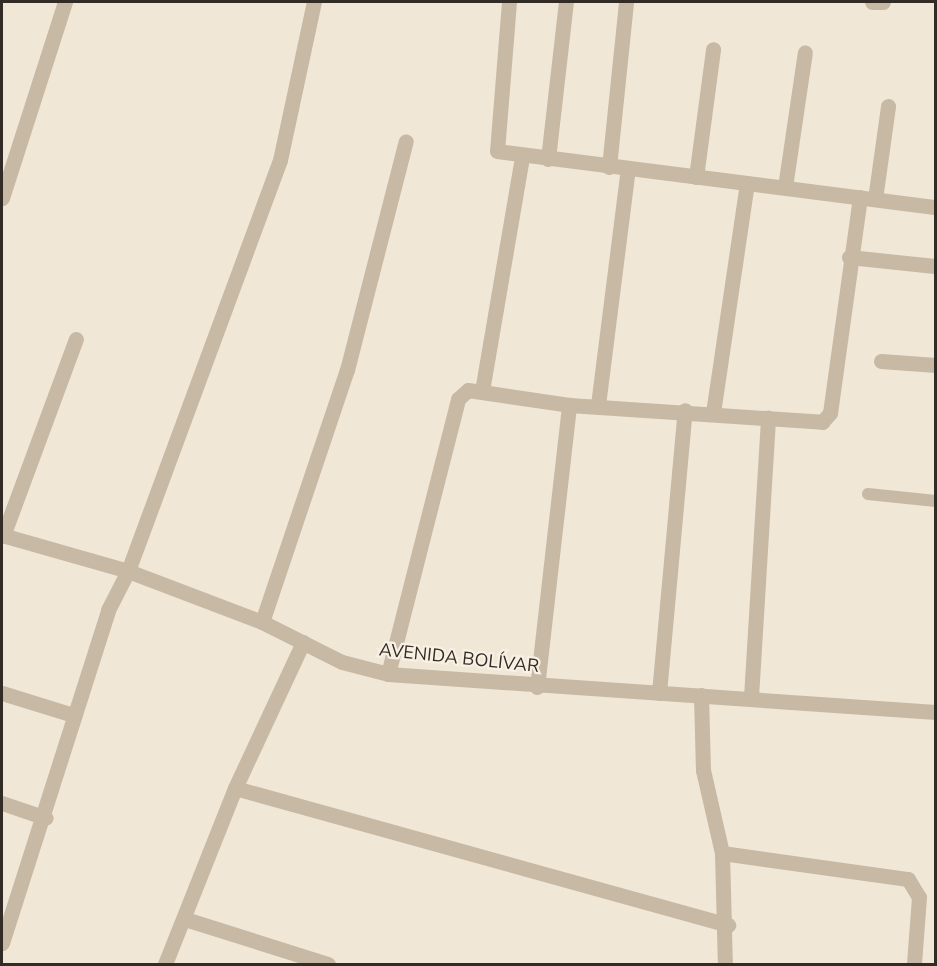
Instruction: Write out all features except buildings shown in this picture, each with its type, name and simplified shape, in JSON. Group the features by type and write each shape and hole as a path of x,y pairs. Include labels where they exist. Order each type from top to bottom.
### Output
{"street":[{"path":"2,198 65,2"},
{"path":"2,943 46,818 73,715 108,610 128,571 280,160 314,2"},
{"path":"509,2 497,151 936,207"},
{"path":"548,159 566,2"},
{"path":"609,166 626,2"},
{"path":"872,2 883,2"},
{"path":"696,177 713,49"},
{"path":"785,187 805,52"},
{"path":"876,199 888,106"},
{"path":"262,622 347,370 406,141"},
{"path":"482,391 522,156"},
{"path":"598,405 628,169"},
{"path":"713,413 747,183"},
{"path":"388,674 458,399 468,390 569,405 685,410 768,418 829,419 849,257 860,197"},
{"path":"849,257 935,266"},
{"path":"2,536 76,339"},
{"path":"881,361 936,365"},
{"path":"537,687 569,405"},
{"path":"659,693 685,410"},
{"path":"751,697 768,418"},
{"name":"AVENIDA BOLÍVAR","path":"2,536 128,571 262,622 342,662 388,674 537,687 751,697 936,712"},
{"path":"165,964 185,919 235,788 303,642"},
{"path":"2,693 73,715"},
{"path":"701,695 702,759 722,854 728,925 725,964"},
{"path":"235,788 728,925"},
{"path":"2,803 46,818"},
{"path":"722,854 908,879 918,897 914,964"},
{"path":"185,919 328,964"}],"lane":[{"path":"868,494 936,501"}]}
